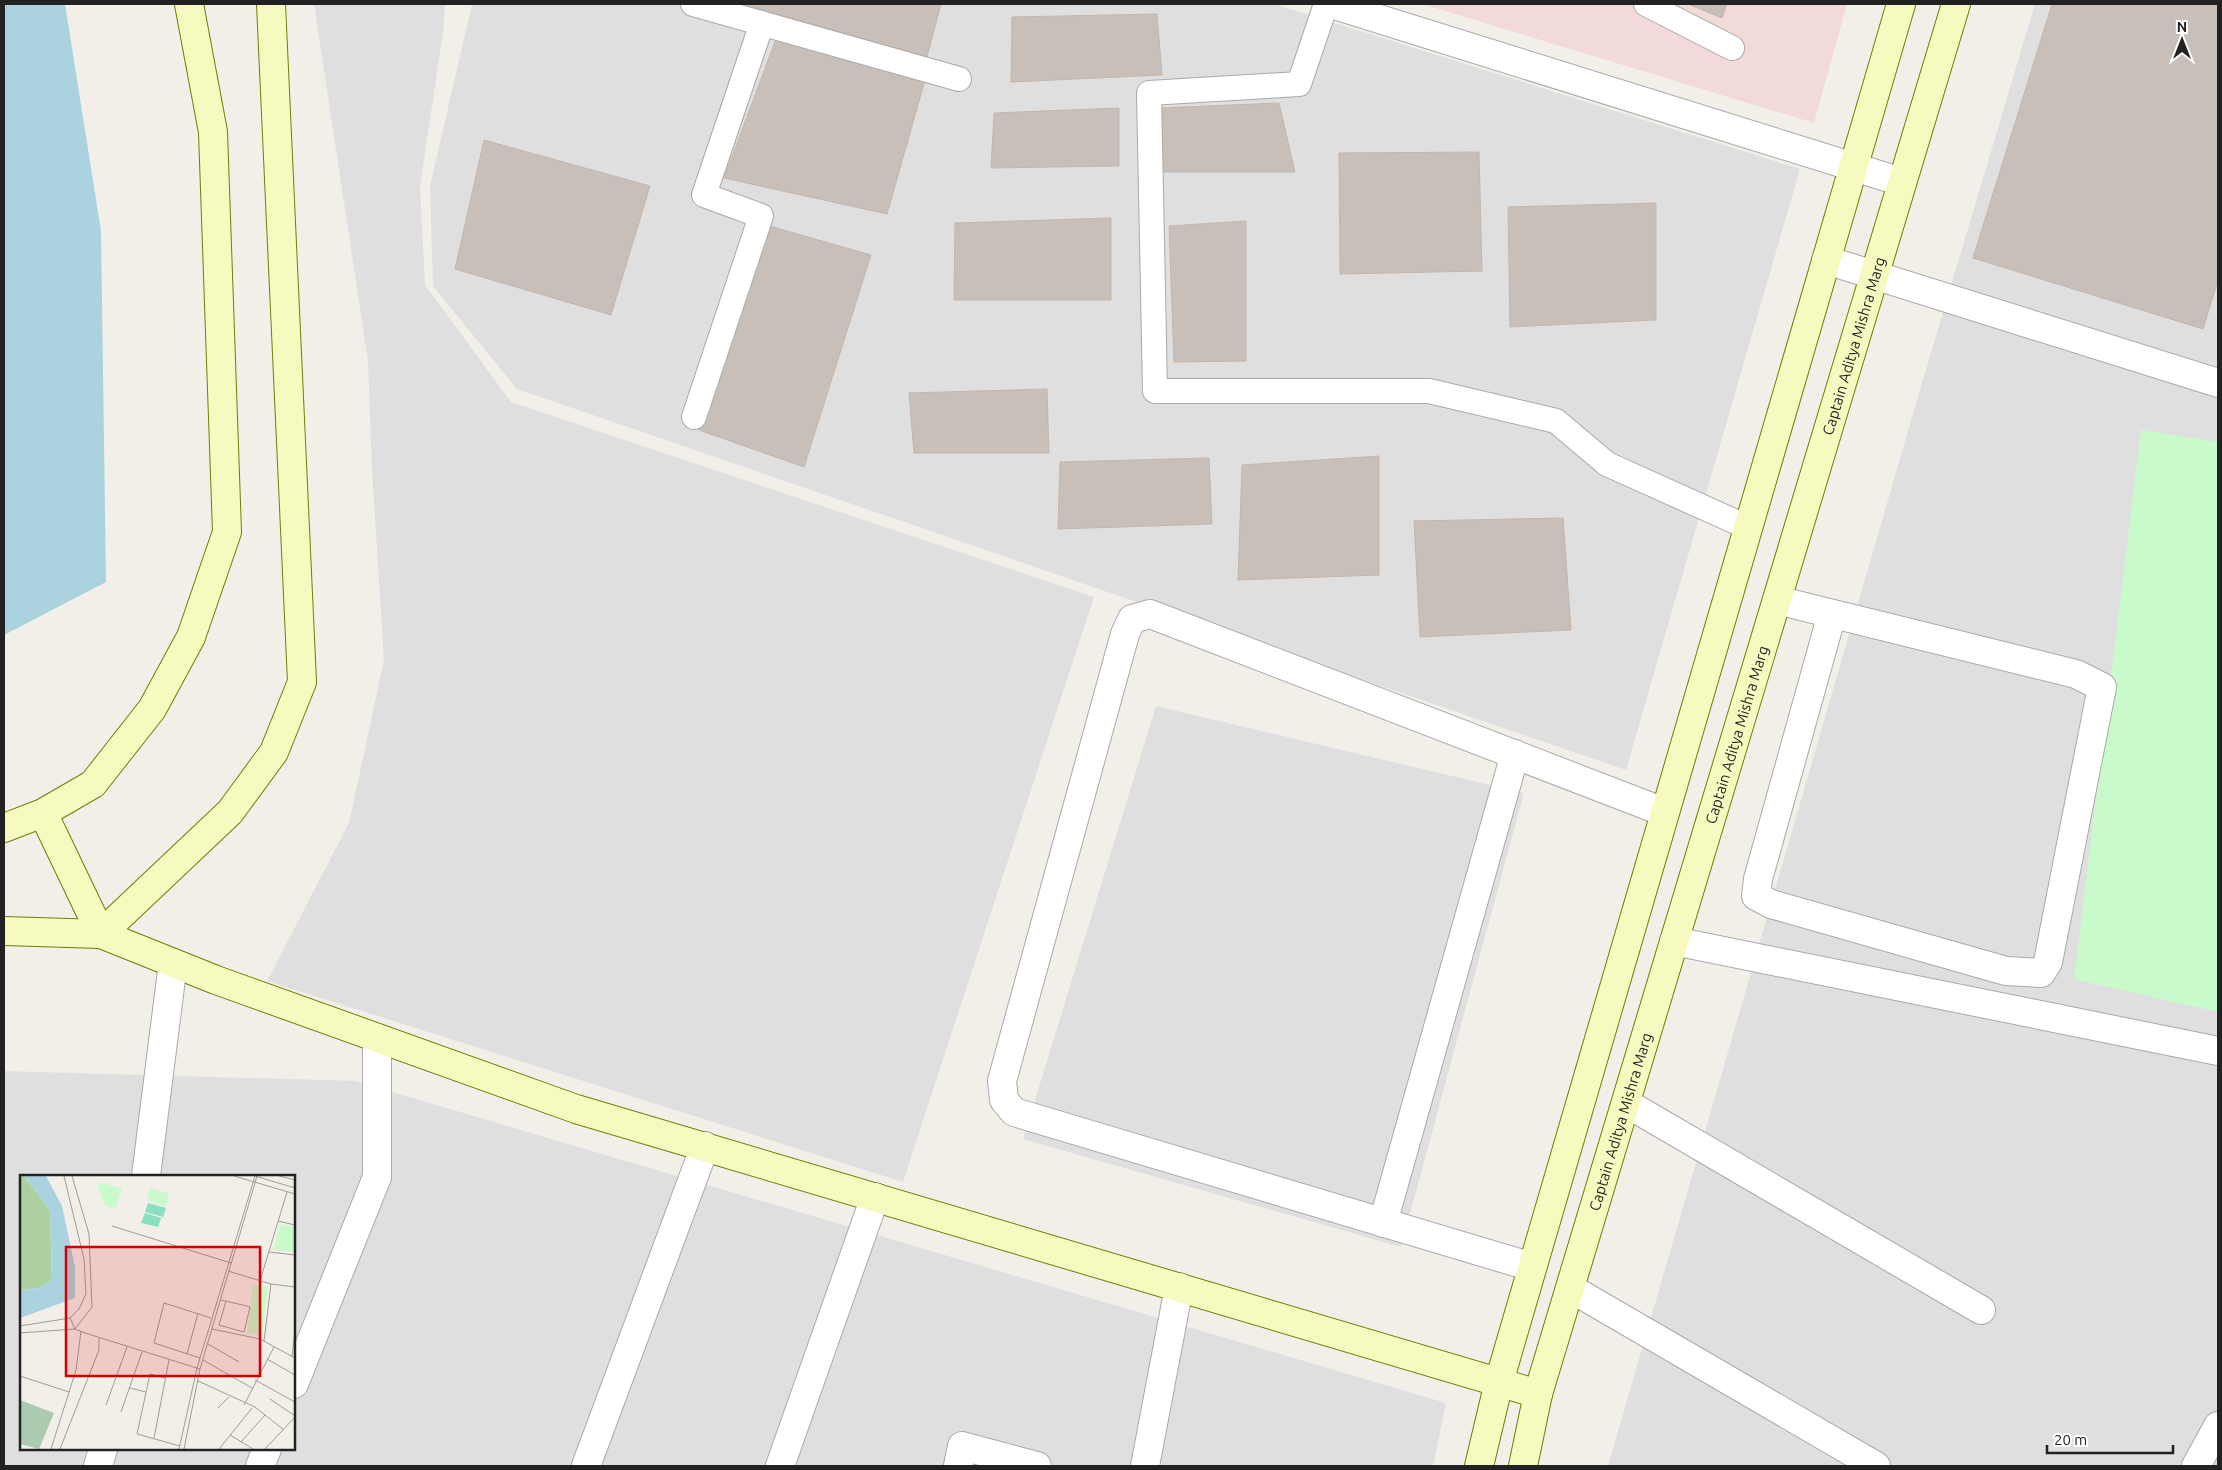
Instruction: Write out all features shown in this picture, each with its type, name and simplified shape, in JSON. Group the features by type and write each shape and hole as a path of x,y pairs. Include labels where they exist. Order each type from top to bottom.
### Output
{"street":[{"path":"4,828 43,813 93,784 152,709 191,637 227,532 213,132 189,4"},
{"path":"101,934 230,812 274,752 302,682 271,4"},
{"path":"1331,4 1902,182"},
{"path":"1479,1466 1499,1382 1901,4"},
{"name":"Captain Aditya Mishra Marg","path":"1523,1466 1538,1394 1956,4"},
{"path":"1826,260 2218,383"},
{"path":"1777,600 2076,674 2102,687 2048,962 2041,973 2006,970 1771,904 1756,896 1758,878 1832,614"},
{"path":"1532,1268 1014,1112 1004,1100 1002,1081 1125,634 1132,618 1150,614 1664,812"},
{"path":"1383,1223 1515,754"},
{"path":"43,813 101,934"},
{"path":"4,931 101,934 216,980 576,1108 1538,1394"},
{"path":"1674,941 2218,1052"},
{"path":"146,1175 173,963"},
{"path":"295,1382 378,1177 378,1038"},
{"path":"1626,1103 1981,1310"},
{"path":"586,1466 705,1146"},
{"path":"780,1466 875,1197"},
{"path":"1145,1466 1179,1287"},
{"path":"1570,1288 1876,1466"},
{"path":"2196,1466 2218,1426"},
{"path":"958,1466 962,1446 1037,1466"},
{"path":"98,1466 103,1450"},
{"path":"260,1466 268,1450"}],"lane":[{"path":"693,4 959,79"},
{"path":"1326,4 1299,84 1149,93 1155,391 1429,391 1556,421 1608,464 1748,527"},
{"path":"1646,4 1732,48"},
{"path":"694,417 761,216 704,196 762,23"}],"shaded area":[{"path":"314,4 445,4 443,32 420,186 425,285 511,402 1094,597 903,1182 267,981 349,823 384,660 372,471 368,361"},
{"path":"472,4 1274,4 1800,169 1626,770 517,389 433,286 430,186"},
{"path":"1422,4 1847,4 1814,123"},
{"path":"2035,4 2218,4 2218,1466 1608,1466 1919,393"},
{"path":"1156,706 1524,793 1401,1247 1023,1139"},
{"path":"4,1071 355,1081 1446,1403 1433,1466 4,1466"}],"green space":[{"path":"2141,430 2218,442 2218,1012 2074,979"}],"water":[{"path":"4,4 65,4 101,231 106,582 4,635"}],"building":[{"path":"743,4 941,4 927,57"},
{"path":"1688,4 1727,4 1722,18"},
{"path":"2052,4 2218,4 2218,280 2203,329 1973,258"},
{"path":"1157,14 1162,75 1011,82 1012,17"},
{"path":"776,39 925,80 887,214 724,178"},
{"path":"1279,103 1295,172 1162,172 1159,108"},
{"path":"1119,108 1119,166 991,168 994,113"},
{"path":"484,140 650,186 611,315 455,269"},
{"path":"1479,152 1482,271 1340,274 1339,153"},
{"path":"1656,203 1656,320 1510,327 1508,207"},
{"path":"1111,218 1111,300 954,300 955,223"},
{"path":"1246,221 1246,361 1174,362 1169,226"},
{"path":"766,225 871,255 804,467 699,430"},
{"path":"1047,389 1049,453 914,453 909,393"},
{"path":"1379,456 1379,575 1238,580 1242,465"},
{"path":"1209,458 1212,524 1058,529 1060,462"},
{"path":"1563,518 1571,630 1420,637 1414,521"}]}
